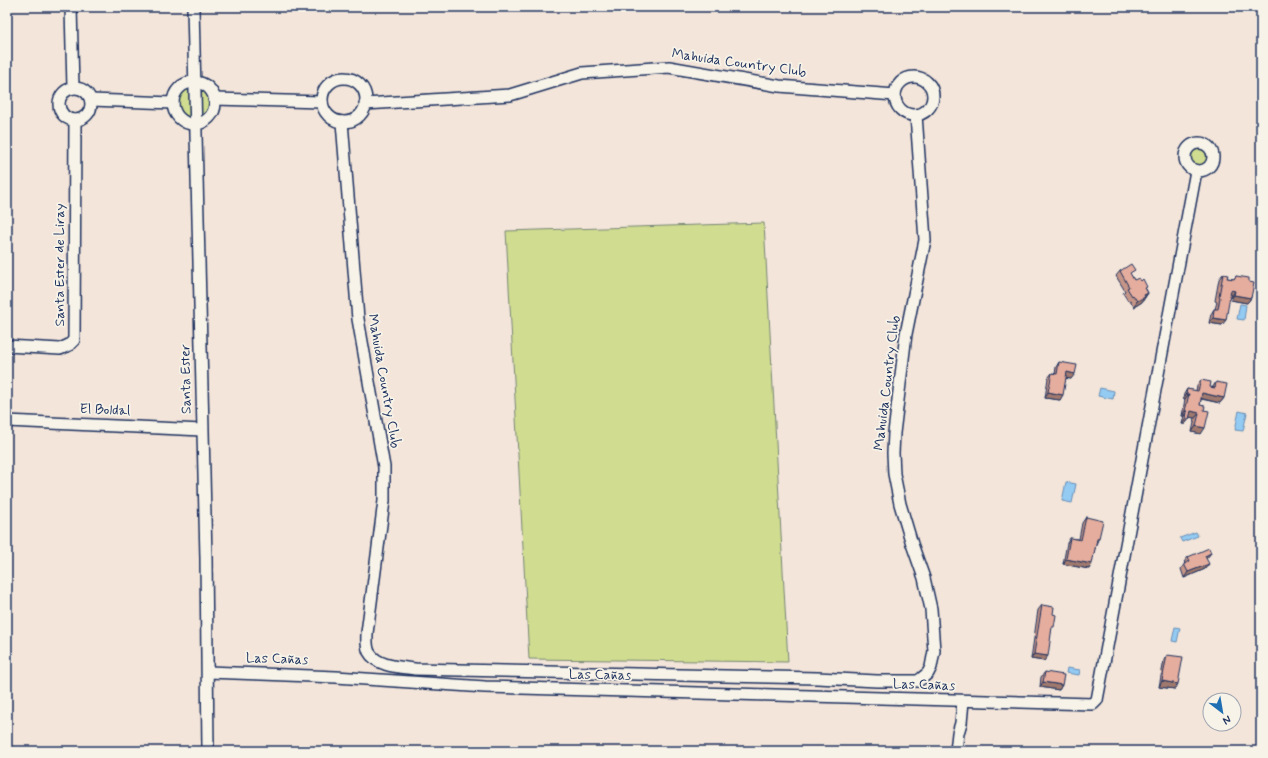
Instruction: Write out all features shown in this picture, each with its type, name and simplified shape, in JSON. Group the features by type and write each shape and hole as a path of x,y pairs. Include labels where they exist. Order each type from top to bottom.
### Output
{"street":[{"path":"71,7 73,88"},
{"name":"Santa Ester","path":"193,7 208,672 208,751"},
{"name":"Mahuida Country Club","path":"365,104 510,95 582,73 669,67 779,86 895,95"},
{"path":"916,77 924,79 929,84 933,90 933,97 931,105 927,110 922,114 916,115 903,112 898,105 895,95 897,88 902,82 909,78 916,77"},
{"path":"348,79 360,85 366,97 365,104 360,115 355,119 349,122 336,121 330,118 323,108 322,95 329,84 335,80 348,79"},
{"path":"195,82 208,87 214,99 214,106 208,118 203,122 196,124 183,121 174,110 174,97 177,91 188,83 195,82"},
{"path":"73,88 83,90 90,96 91,100 92,105 88,114 80,120 75,120 65,116 59,102 64,93 73,88"},
{"path":"214,99 322,102"},
{"path":"91,100 173,104"},
{"name":"Mahuida Country Club","path":"342,122 358,319 384,467 384,501 366,643 372,656 380,662 394,667 415,669 817,678 912,682 928,674 934,651 931,609 924,578 900,504 894,474 893,453 906,334 925,240 916,115"},
{"name":"Santa Ester de Liray","path":"7,346 60,349 69,346 74,340 75,120"},
{"name":"Las Cañas","path":"208,672 336,677 485,687 1093,704 1097,700 1196,171"},
{"name":"El Boldal","path":"7,421 202,430"},
{"path":"963,701 963,751"},
{"path":"956,751 958,729 962,723"}],"green space":[{"path":"191,87 197,87 206,92 210,98 210,110 206,116 197,121 191,121 182,116 177,107 177,101 182,92"},
{"path":"1199,147 1207,150 1210,158 1207,166 1199,169 1191,166 1188,158 1191,150"},
{"path":"764,223 788,662 529,659 506,231"}],"water":[{"path":"1240,304 1246,305 1244,320 1237,319"},
{"path":"1100,388 1114,391 1113,399 1098,396"},
{"path":"1239,411 1247,413 1243,431 1235,430"},
{"path":"1066,482 1076,484 1072,503 1062,501"},
{"path":"1196,532 1198,536 1182,542 1180,538"},
{"path":"1175,627 1180,628 1177,642 1172,641"},
{"path":"1067,668 1080,670 1079,675 1066,673"}],"building":[{"path":"1131,264 1135,270 1130,273 1134,280 1139,278 1141,281 1143,279 1148,293 1144,295 1145,297 1137,301 1127,288 1129,287 1120,271"},
{"path":"1223,274 1228,275 1227,278 1234,279 1236,276 1249,278 1249,282 1254,283 1251,298 1234,295 1235,291 1231,290 1226,320 1213,318 1214,309 1218,309"},
{"path":"1059,362 1077,365 1075,374 1067,372 1063,395 1048,392 1052,373 1057,374"},
{"path":"1201,380 1211,382 1210,387 1215,388 1216,382 1227,384 1224,398 1202,393 1200,405 1205,406 1204,410 1209,411 1205,428 1196,426 1199,413 1191,411 1189,419 1186,419 1187,411 1185,411 1189,394 1186,394 1187,389 1198,391"},
{"path":"1086,517 1103,521 1099,538 1097,539 1092,564 1066,559 1070,538 1081,540"},
{"path":"1209,548 1211,553 1205,556 1209,564 1188,572 1184,564 1190,561 1188,557"},
{"path":"1042,605 1054,607 1053,614 1056,615 1054,627 1052,627 1048,656 1034,654"},
{"path":"1167,655 1183,657 1178,684 1162,681"},
{"path":"1045,672 1064,675 1062,685 1043,682"}]}
